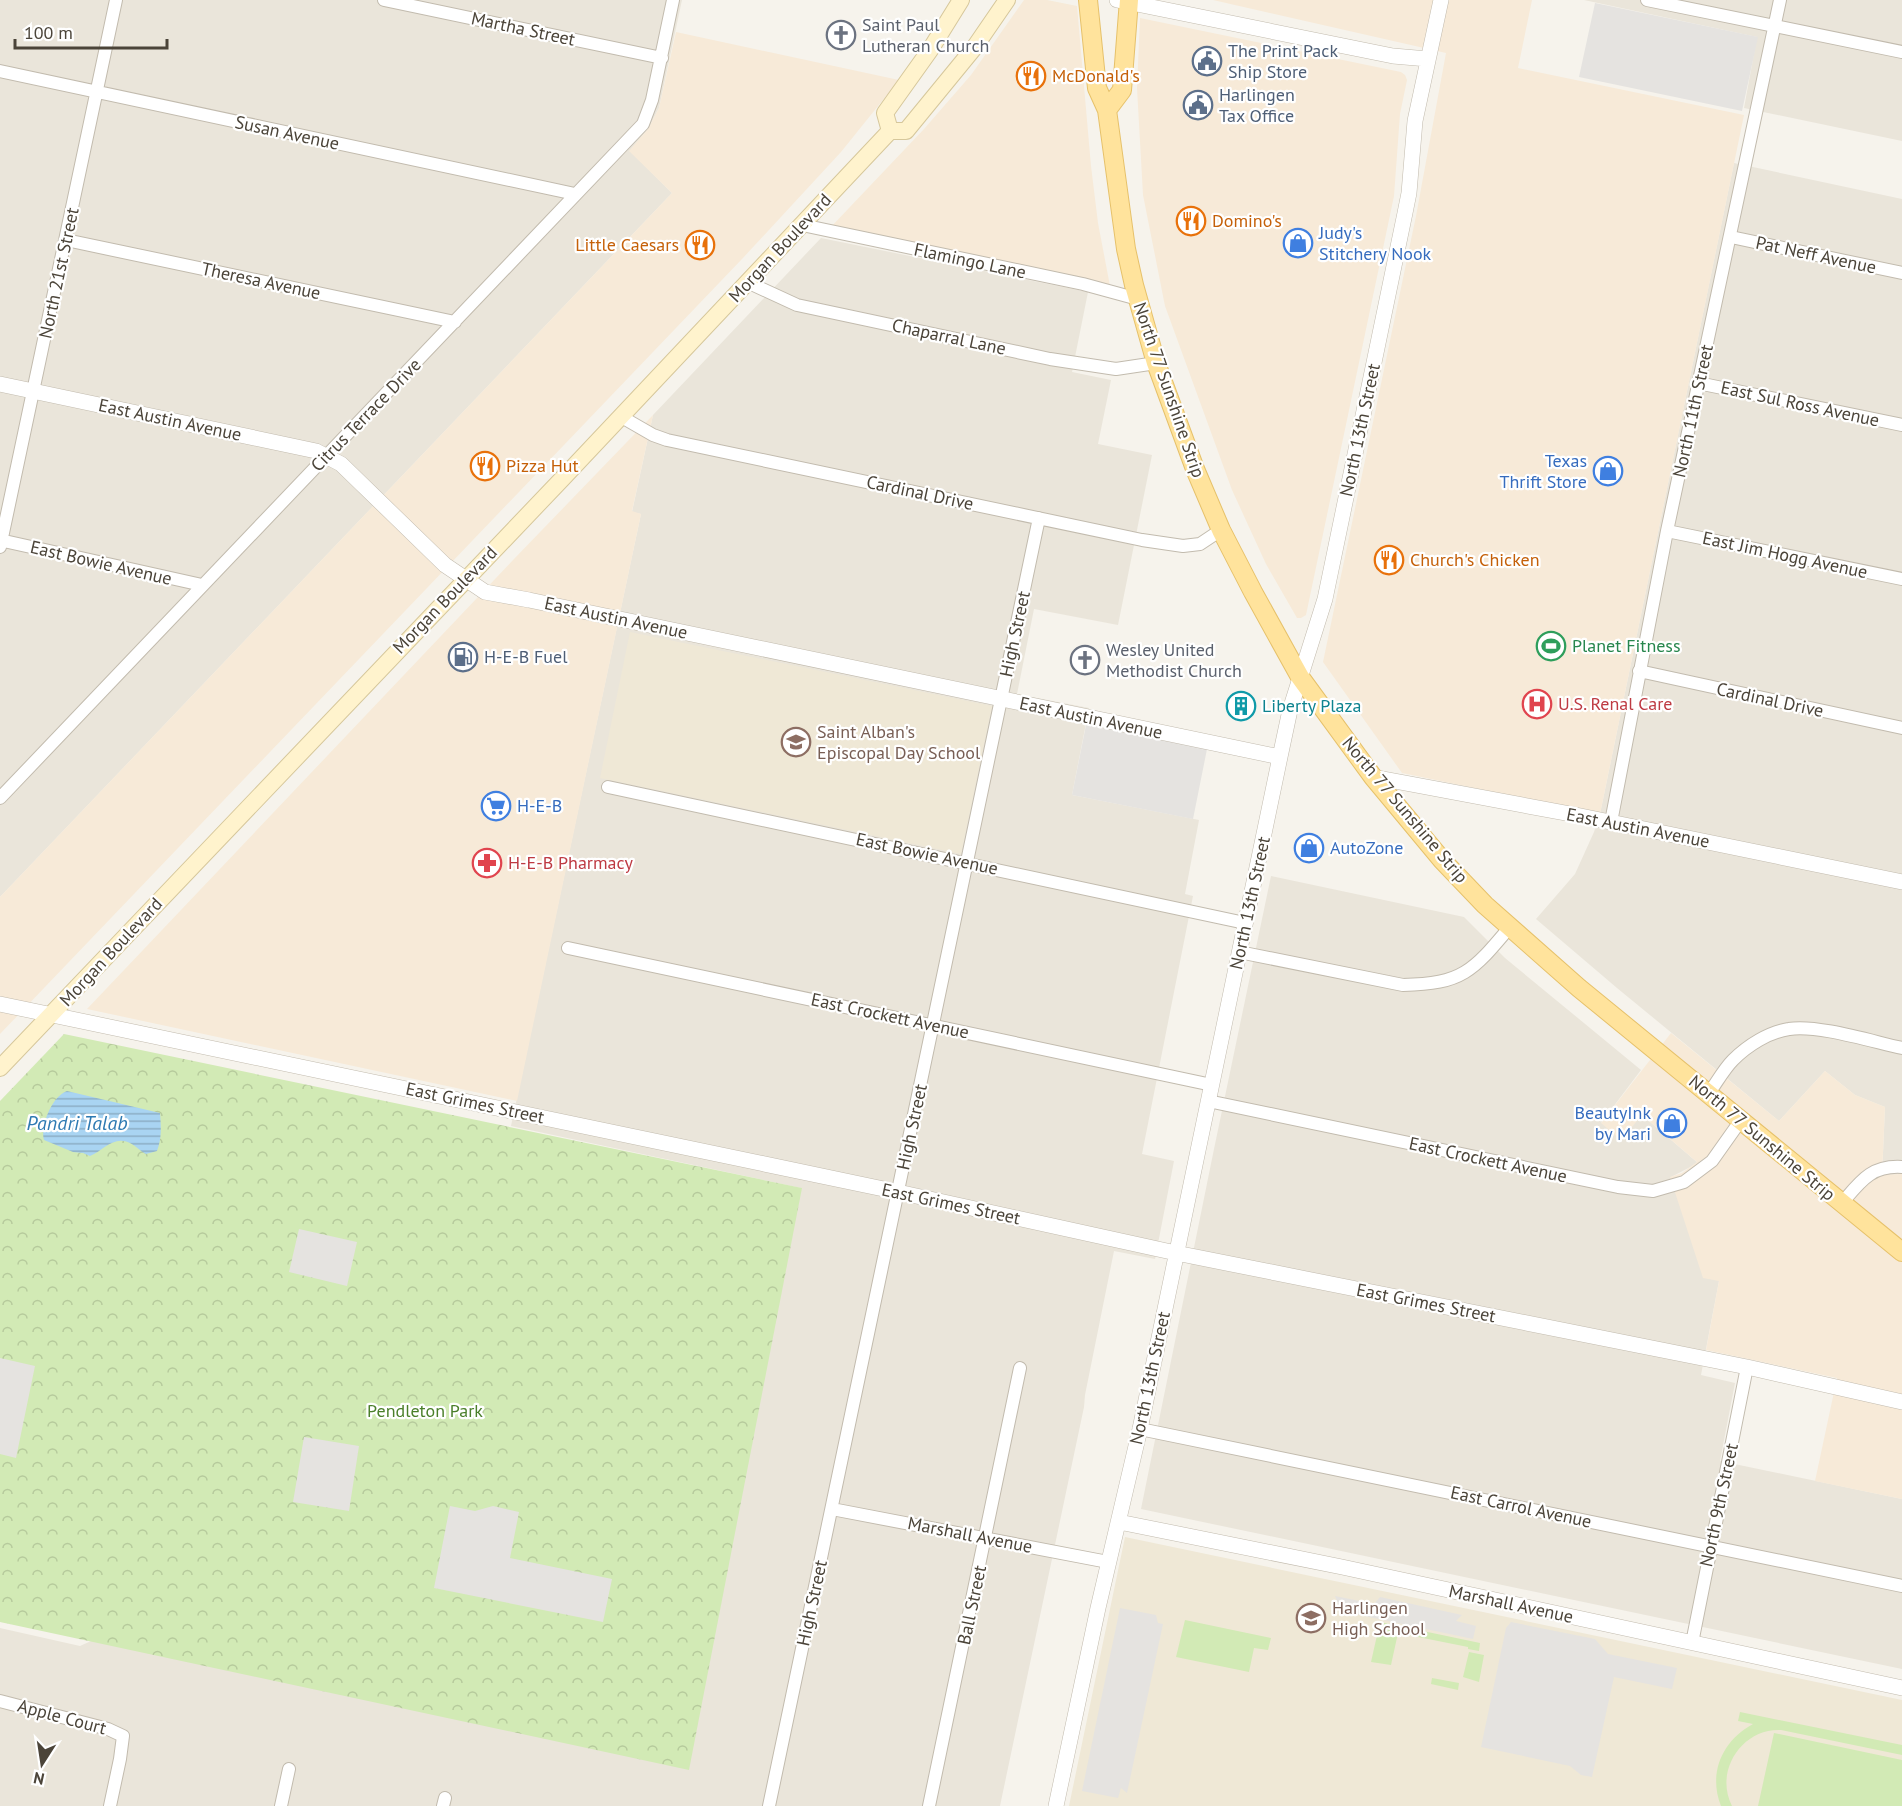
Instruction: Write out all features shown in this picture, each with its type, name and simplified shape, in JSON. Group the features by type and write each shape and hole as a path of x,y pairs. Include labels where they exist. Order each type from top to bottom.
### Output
{"main road":[{"path":"890,131 885,113 930,50 961,0"},
{"name":"Morgan Boulevard","path":"0,1068 890,131 906,131 974,48 1007,0"},
{"name":"North 77 Sunshine Strip","path":"1088,0 1097,88 1107,110 1120,216 1138,299 1156,363 1188,452 1221,530 1300,677 1373,777 1442,860 1509,928 1902,1252"},
{"path":"1107,110 1122,90 1125,1"}],"street":[{"name":"North 21st Street","path":"0,542 116,0"},
{"name":"Martha Street","path":"384,0 662,58"},
{"name":"Citrus Terrace Drive","path":"0,798 643,124 652,100 673,0"},
{"name":"North 13th Street","path":"1056,1806 1108,1562 1140,1429 1280,757 1300,677 1325,599 1400,241 1409,193 1415,121 1441,0"},
{"path":"1647,0 1902,52"},
{"name":"North 11th Street","path":"1611,822 1667,531 1780,0"},
{"path":"1125,1 1393,56 1428,59"},
{"name":"Susan Avenue","path":"0,71 575,194"},
{"name":"Flamingo Lane","path":"802,225 1083,284 1138,299"},
{"name":"Pat Neff Avenue","path":"1731,237 1902,273"},
{"name":"Theresa Avenue","path":"66,240 455,322"},
{"name":"Chaparral Lane","path":"747,282 797,305 1050,359 1116,369 1156,363"},
{"name":"East Sul Ross Avenue","path":"1698,383 1902,425"},
{"name":"East Austin Avenue","path":"0,384 316,451 341,464 445,565 485,592 1280,757"},
{"name":"Cardinal Drive","path":"620,416 666,440 1142,540 1183,546 1200,544 1221,530"},
{"name":"High Street","path":"769,1806 1040,518"},
{"name":"East Jim Hogg Avenue","path":"1667,531 1902,579"},
{"name":"East Bowie Avenue","path":"0,542 202,585"},
{"name":"Cardinal Drive","path":"1639,671 1902,729"},
{"name":"East Austin Avenue","path":"1373,777 1611,822 1902,882"},
{"name":"East Bowie Avenue","path":"608,787 1245,923"},
{"path":"1239,952 1403,986 1429,985 1450,980 1470,970 1509,928"},
{"name":"East Crockett Avenue","path":"568,948 1212,1084"},
{"name":"East Grimes Street","path":"0,1004 898,1192 1176,1253 1747,1367 1902,1402"},
{"path":"1709,1093 1732,1060 1752,1044 1769,1035 1789,1029 1809,1028 1902,1048"},
{"name":"East Crockett Avenue","path":"1208,1101 1618,1187 1653,1191 1684,1182 1712,1161 1741,1120"},
{"path":"1842,1203 1861,1181 1875,1170 1902,1167"},
{"name":"North 9th Street","path":"1692,1643 1747,1367"},
{"name":"Ball Street","path":"929,1806 1020,1368"},
{"name":"East Carrol Avenue","path":"1140,1429 1902,1586"},
{"name":"Marshall Avenue","path":"832,1509 1108,1562"},
{"name":"Marshall Avenue","path":"1119,1522 1902,1688"},
{"name":"Apple Court","path":"0,1701 108,1729 123,1736 110,1806"},
{"path":"281,1806 289,1769"}],"shaded area":[{"path":"0,0 682,0 659,108 648,129 630,151 672,193 0,897"},
{"path":"1024,0 1047,0 1077,6 1091,166 1098,223 1110,286 830,228 924,129 971,75"},
{"path":"1213,0 1532,0 1518,68 1744,115 1600,814 1402,773 1323,662 1416,216 1446,53"},
{"path":"1584,0 1902,0 1902,141 1744,108 1757,37"},
{"path":"1595,3 1758,37 1742,111 1579,77"},
{"path":"1140,18 1401,72 1407,80 1400,114 1394,196 1306,615 1301,618 1297,618 1266,564 1232,490 1165,306 1143,195 1137,88"},
{"path":"676,32 899,80 841,152 742,259 0,1034 0,897 672,193 629,151 648,129 659,108"},
{"path":"1734,163 1902,199 1902,1174 1882,1176 1885,1107 1855,1095 1825,1071 1779,1121 1536,919 1575,874 1600,814"},
{"path":"821,238 1088,292 1072,372 1111,380 1098,444 1152,455 1118,625 1034,609 1017,694 1089,708 1072,795 1199,820 1185,894 1193,896 1142,1154 1174,1161 1155,1259 1114,1251 1084,1407 1000,1806 0,1806 0,1628 80,1646 91,1641 801,1188 511,1126 641,514 632,512 653,415"},
{"path":"653,415 632,511 641,514 517,1101 87,1009 514,559"},
{"name":"Saint Alban's Episcopal Day School","path":"630,632 992,706 961,854 600,778"},
{"path":"1086,725 1207,749 1193,819 1072,795"},
{"path":"1271,876 1464,917 1505,958 1641,1070 1601,1123 1642,1115 1698,1163 1671,1177 1719,1281 1701,1375 1735,1383 1720,1461 1902,1499 1902,1669 1141,1509"},
{"path":"1671,1033 1779,1121 1825,1071 1855,1095 1885,1107 1882,1175 1902,1174 1902,1499 1815,1481 1837,1378 1706,1350 1719,1281 1703,1278 1670,1177 1682,1173 1697,1162 1642,1115 1621,1140 1601,1123"},
{"path":"299,1229 357,1242 347,1286 289,1272"},
{"path":"0,1358 35,1366 16,1458 0,1454"},
{"path":"304,1437 359,1446 349,1511 293,1502"},
{"path":"450,1506 475,1511 493,1506 519,1512 510,1558 612,1579 603,1622 434,1588"},
{"name":"Harlingen High School","path":"1125,1537 1902,1700 1902,1806 1069,1806"},
{"path":"1335,1596 1374,1604 1380,1597 1462,1615 1456,1621 1476,1626 1473,1639 1341,1611"},
{"path":"1120,1608 1156,1615 1158,1623 1163,1624 1127,1793 1121,1788 1118,1798 1082,1791"},
{"path":"1511,1622 1595,1639 1608,1654 1677,1668 1672,1689 1614,1677 1592,1777 1581,1775 1570,1766 1481,1747 1506,1628"}],"green space":[{"name":"Pendleton Park","path":"64,1034 802,1188 689,1770 0,1622 0,1101"},
{"path":"1185,1620 1271,1638 1268,1650 1254,1648 1249,1672 1176,1657"},
{"path":"1380,1622 1480,1643 1479,1651 1398,1633 1391,1665 1371,1662"},
{"path":"1469,1652 1484,1655 1479,1682 1463,1677"},
{"path":"1432,1678 1459,1683 1458,1690 1431,1684"},
{"path":"1740,1712 1902,1745 1902,1755 1781,1730 1767,1731 1754,1736 1735,1754 1729,1766 1727,1779 1727,1793 1732,1806 1721,1806 1716,1782 1720,1759 1733,1739 1753,1724 1738,1721"},
{"path":"1774,1733 1902,1760 1902,1806 1758,1806"}],"water":[{"name":"Pandri Talab","path":"67,1091 160,1113 161,1128 157,1151 146,1154 130,1143 119,1141 109,1144 90,1156 73,1152 44,1140 44,1127 48,1112 57,1099"}],"place":[{"name":"Saint Paul Lutheran Church","path":"841,35"},
{"name":"The Print Pack Ship Store","path":"1207,61"},
{"name":"McDonald's","path":"1031,76"},
{"name":"Harlingen Tax Office","path":"1198,105"},
{"name":"Domino's","path":"1191,221"},
{"name":"Judy's Stitchery Nook","path":"1298,243"},
{"name":"Little Caesars","path":"700,245"},
{"name":"Pizza Hut","path":"485,466"},
{"name":"Texas Thrift Store","path":"1608,471"},
{"name":"Church's Chicken","path":"1389,560"},
{"name":"Planet Fitness","path":"1551,646"},
{"name":"H-E-B Fuel","path":"463,657"},
{"name":"Wesley United Methodist Church","path":"1085,660"},
{"name":"U.S. Renal Care","path":"1537,704"},
{"name":"Liberty Plaza","path":"1241,706"},
{"name":"Saint Alban's Episcopal Day School","path":"796,742"},
{"name":"H-E-B","path":"496,806"},
{"name":"AutoZone","path":"1309,848"},
{"name":"H-E-B Pharmacy","path":"487,863"},
{"name":"BeautyInk by Mari","path":"1672,1123"},
{"name":"Harlingen High School","path":"1311,1618"}]}
